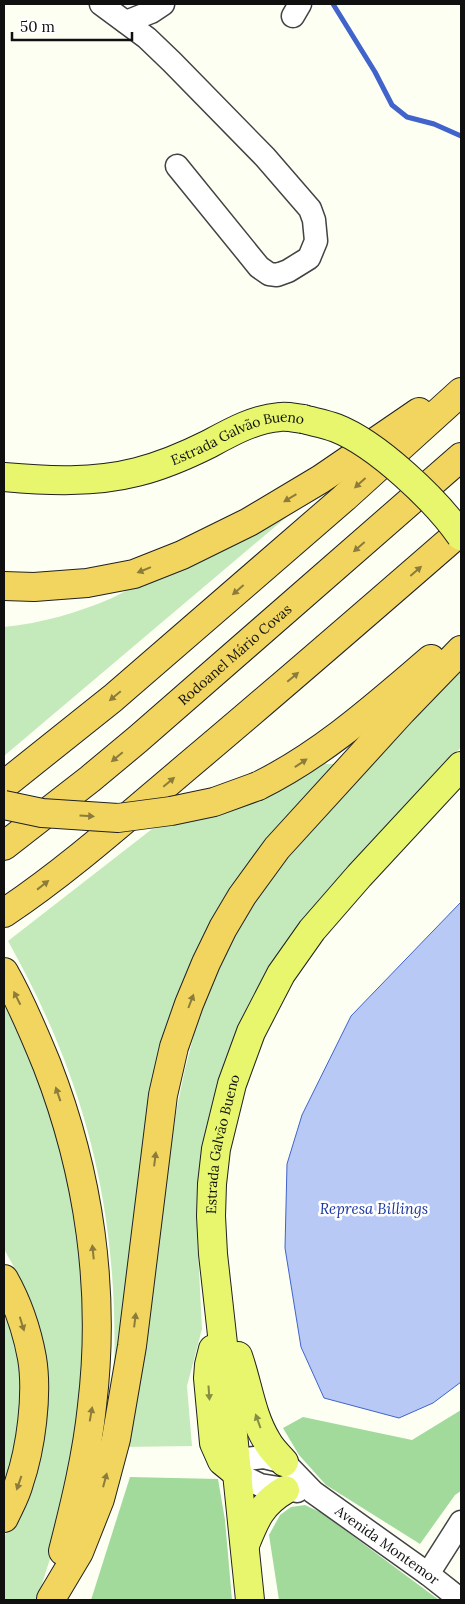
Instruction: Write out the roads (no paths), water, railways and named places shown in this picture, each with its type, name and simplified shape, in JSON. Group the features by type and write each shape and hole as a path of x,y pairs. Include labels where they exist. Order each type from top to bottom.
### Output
{"highway":[{"path":"4,586 34,587 87,583 134,574 182,555 249,522 305,489 461,383"},
{"path":"4,785 113,698 344,498 461,392"},
{"name":"Rodoanel Mário Covas","path":"4,846 138,740 461,457"},
{"path":"4,914 93,846 461,531"},
{"path":"4,805 42,813 118,818 171,811 214,802 258,786 303,762 359,720 461,633"},
{"path":"51,1599 79,1552 100,1499 116,1438 132,1346 163,1094 174,1047 206,963 223,928 242,896 277,848 402,711 461,650"},
{"path":"4,972 31,1023 67,1121 83,1184 97,1286 96,1358 92,1407 76,1498 51,1599"},
{"path":"4,1279 22,1321 32,1358 34,1383 32,1418 26,1460 19,1486 4,1518"}],"main road":[{"name":"Estrada Galvão Bueno","path":"4,477 42,481 82,480 109,478 138,472 162,464 238,428 281,416 303,419 336,428 357,439 410,479 452,523 461,536"},
{"name":"Estrada Galvão Bueno","path":"222,1330 210,1216 212,1184 216,1149 232,1084 251,1032 281,974 312,930 359,876 461,766"},
{"path":"222,1330 238,1356 252,1406 263,1434 268,1444 284,1462"},
{"path":"222,1330 213,1349 209,1365 208,1378 212,1426 214,1443 219,1457 226,1465 237,1468 250,1600"},
{"path":"244,1546 261,1510 270,1500 285,1490"}],"street":[{"path":"101,4 147,38 172,62 265,158 310,209 314,220 316,241 309,258 278,275 269,274 258,267 177,166"},
{"path":"126,22 151,12 163,4"},
{"path":"237,1468 264,1457 284,1462"},
{"name":"Avenida Montemor","path":"284,1462 312,1492 428,1574 461,1600"},
{"path":"237,1468 260,1485 285,1490 312,1492"},
{"path":"428,1574 461,1522"}],"water":[{"name":"Represa Billings","path":"461,902 461,1382 433,1403 399,1418 324,1398 301,1347 285,1248 287,1164 302,1115 351,1016"}],"waterway":[{"path":"333,4 375,72 392,105 407,117 434,124 461,136"}]}
